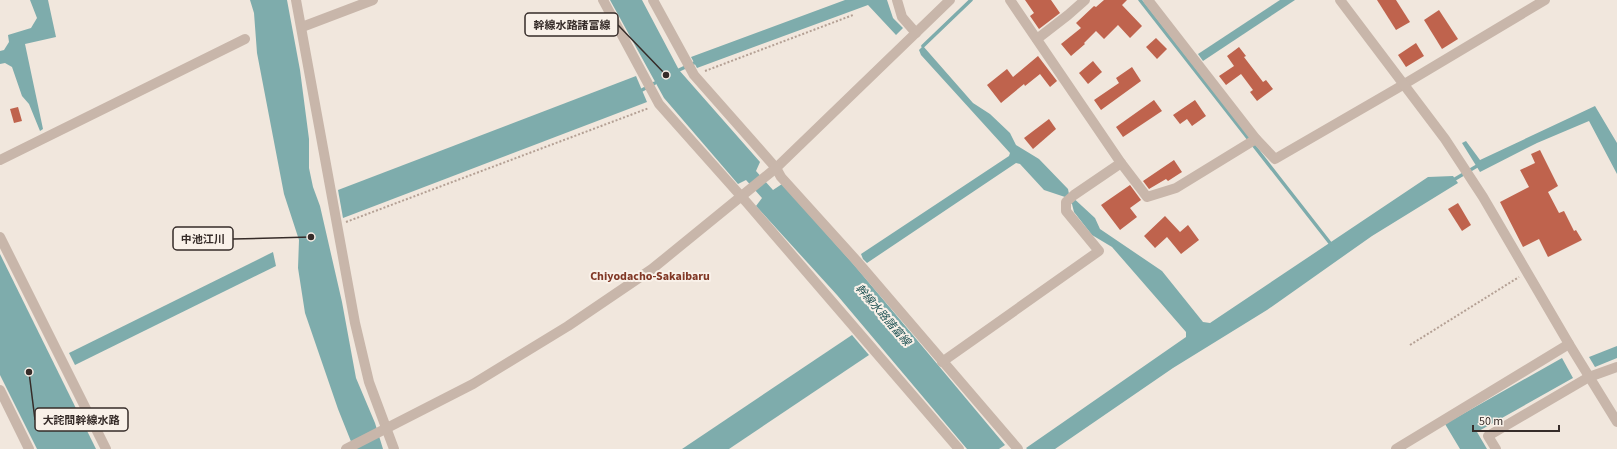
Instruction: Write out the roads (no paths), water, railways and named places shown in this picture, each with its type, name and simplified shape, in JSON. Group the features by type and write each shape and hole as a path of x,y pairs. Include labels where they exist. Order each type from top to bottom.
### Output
{"street":[{"path":"296,0 302,27 336,226 355,323 368,382 394,449"},
{"path":"302,27 373,0"},
{"path":"603,0 659,104 870,344 959,449"},
{"path":"653,0 690,70 776,168 781,177 859,263 1014,448"},
{"path":"897,0 902,17 916,33"},
{"path":"346,449 473,384 568,326 652,269 765,178 950,0"},
{"path":"1010,0 1121,163 1147,197 1176,188 1256,139"},
{"path":"1037,38 1068,15 1084,0"},
{"path":"1148,0 1256,139 1275,159 1404,85 1545,0"},
{"path":"1340,0 1445,139 1471,178 1617,422"},
{"path":"0,160 245,39"},
{"path":"942,362 1099,251 1066,211 1070,198 1121,163"},
{"path":"0,238 106,449"},
{"path":"1396,449 1569,344"},
{"path":"1496,449 1488,436 1589,377 1617,367"},
{"path":"1,392 29,449"}],"water":[{"path":"30,0 48,0 56,37 25,44 43,129 40,131 29,104 22,96 12,67 5,63 0,64 0,51 4,50 9,42 8,35 31,28 37,18"},
{"path":"250,0 287,0 300,70 309,139 309,168 313,187 320,206 342,302 356,378 375,423 383,449 354,449 338,409 305,313 298,268 299,240 284,194 257,53 254,13"},
{"path":"610,0 642,0 679,70 760,162 756,171 773,190 782,184 855,266 1005,445 999,449 967,449 837,295 756,206 762,198 746,180 738,184 664,98"},
{"path":"845,0 887,0 893,18 903,28 896,35 868,5 697,68 691,57"},
{"path":"1280,0 1295,0 1203,61 1198,54"},
{"path":"923,46 973,103 990,114 1010,133 1016,145 1039,159 1068,189 1069,194 1095,218 1100,229 1162,271 1203,322 1210,323 1428,177 1453,176 1458,183 1372,236 1267,310 1173,368 1055,449 1027,449 1026,448 1186,337 1186,332 1112,247 1092,235 1074,212 1072,204 1065,197 1044,190 1020,164 1016,163 867,263 863,259 861,254 1009,156 1010,153 921,55 919,50"},
{"path":"636,76 647,102 343,218 338,190"},
{"path":"1595,106 1617,143 1617,174 1589,121 1537,143 1480,172 1462,143 1466,141 1480,160"},
{"path":"273,252 276,266 75,365 69,353"},
{"path":"0,254 96,449 37,449 0,375"},
{"path":"852,335 869,355 729,449 682,449"},
{"path":"1617,346 1617,358 1595,367 1589,357"},
{"path":"1562,358 1573,378 1477,432 1487,449 1460,449 1445,424"}],"waterway":[{"path":"923,46 971,0"},
{"path":"1140,0 1330,243"},
{"path":"679,70 694,63"},
{"path":"642,90 655,83"},
{"path":"1455,179 1477,166"}],"place":[{"name":"幹線水路諸富線","path":"666,75"},
{"name":"中池江川","path":"311,237"},
{"name":"大詫間幹線水路","path":"29,372"}],"district":[{"name":"Chiyodacho-Sakaibaru","path":"650,276"}]}
